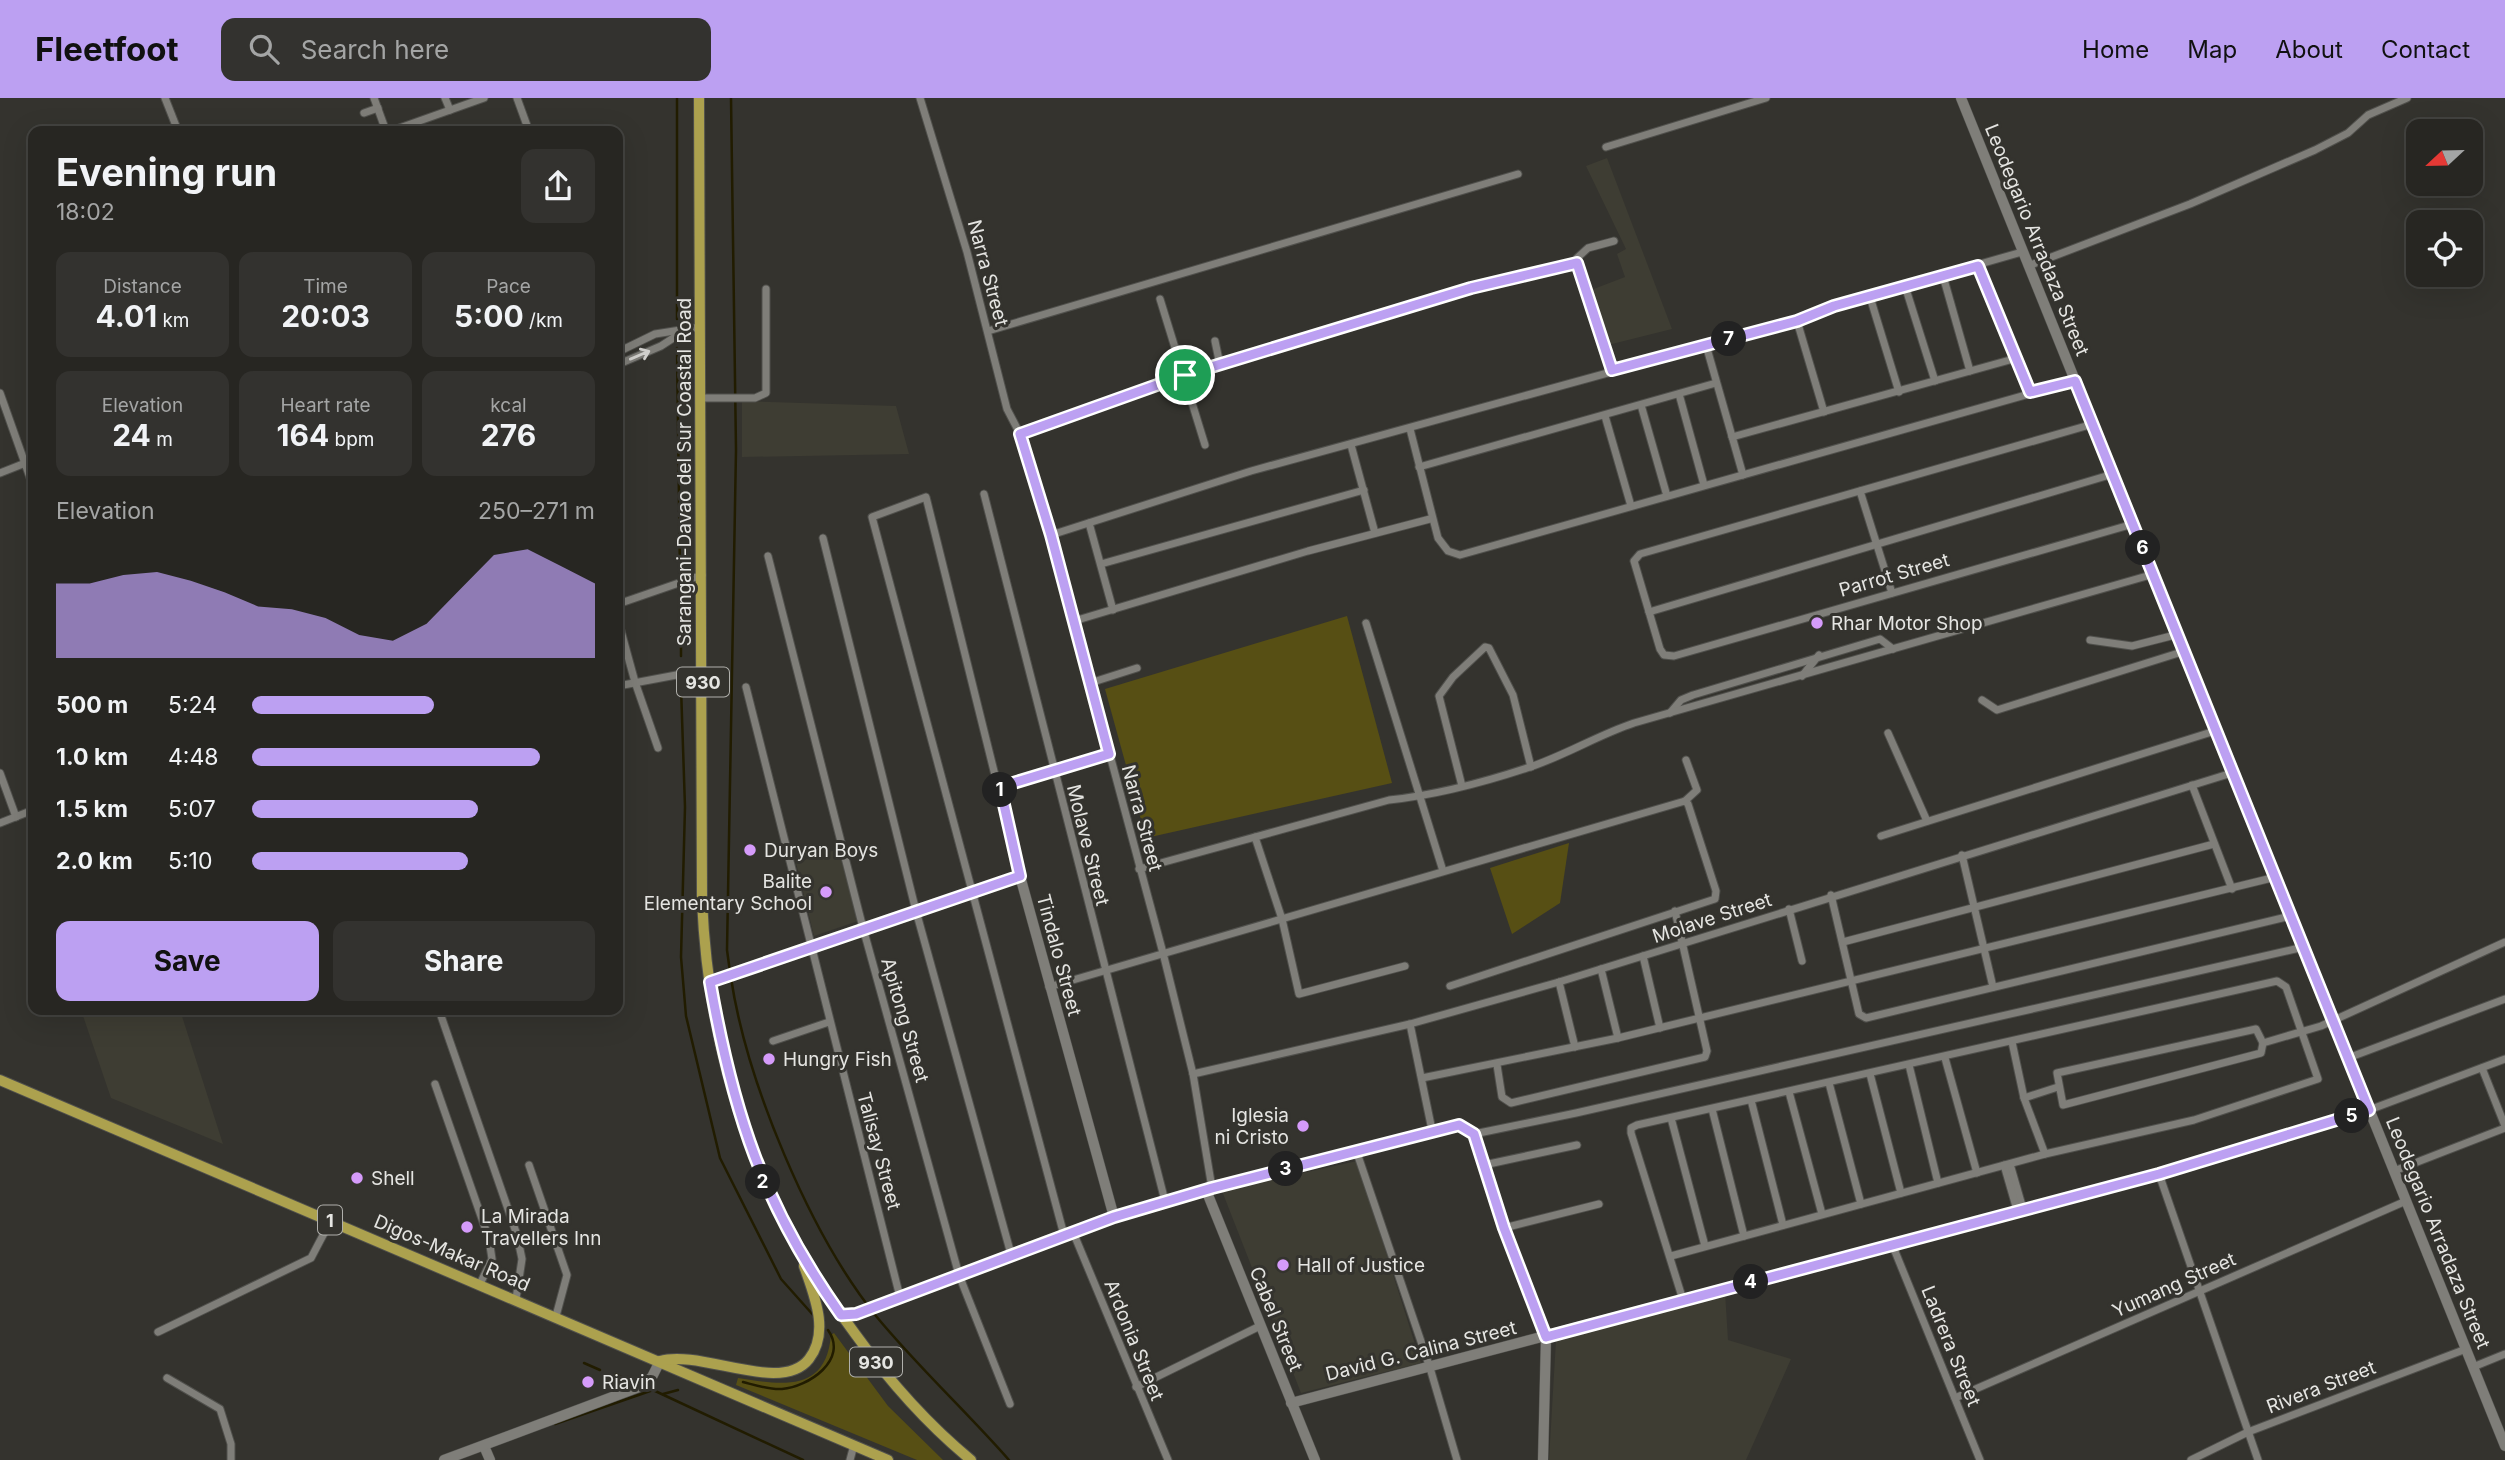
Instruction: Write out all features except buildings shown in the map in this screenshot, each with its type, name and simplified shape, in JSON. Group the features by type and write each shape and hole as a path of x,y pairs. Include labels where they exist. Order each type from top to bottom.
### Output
{"main road":[{"name":"Sarangani-Davao del Sur Coastal Road","path":"699,98 702,900 710,982 721,1045 747,1140 765,1185 799,1250 841,1315 902,1396 971,1460"},
{"name":"Digos-Makar Road","path":"0,1080 888,1460"},
{"name":"Sarangani-Davao del Sur Coastal Road","path":"660,1361 688,1358 779,1374 800,1368 817,1346 819,1320 799,1250"}],"street":[{"path":"165,98 176,126"},
{"path":"374,98 386,126"},
{"path":"445,98 450,110"},
{"path":"403,126 484,98"},
{"path":"517,98 527,126"},
{"name":"Narra Street","path":"920,98 988,331 1007,409 1020,434 1051,535 1163,953 1193,1074 1209,1189"},
{"path":"1606,147 1766,98"},
{"name":"Leodegario Arradaza Street","path":"1961,98 2505,1446"},
{"path":"2028,266 2190,204 2315,150 2348,133 2368,116 2407,98"},
{"path":"364,113 378,108"},
{"path":"988,331 1517,174"},
{"path":"1612,370 1577,263 1580,253 1614,241"},
{"path":"1051,535 1251,471 1410,429 1446,415 1797,321 1834,306 2022,252"},
{"path":"1020,434 1185,375 1471,288 1577,263"},
{"path":"1978,266 2030,392"},
{"path":"1943,276 1970,371"},
{"path":"1905,286 1935,381"},
{"path":"701,398 759,397 768,390 766,289"},
{"path":"1870,297 1899,392"},
{"path":"1160,299 1205,445"},
{"path":"1797,321 1824,412"},
{"path":"623,350 655,334 701,327"},
{"path":"623,361 661,346 684,331"},
{"path":"1215,341 1220,365"},
{"path":"1706,345 1743,475"},
{"path":"1732,437 2017,358"},
{"path":"1410,429 1430,519 1442,546 1460,555 2075,381"},
{"path":"1419,467 1716,383"},
{"path":"0,393 28,460"},
{"path":"1679,394 1704,485"},
{"path":"1641,405 1667,496"},
{"path":"1605,416 1631,506"},
{"path":"2093,424 1635,557 1649,611 2113,474"},
{"path":"1351,445 1375,533"},
{"path":"0,473 28,462"},
{"path":"1101,564 1364,490"},
{"path":"1860,491 1892,593"},
{"name":"Molave Street","path":"984,494 1165,1202"},
{"name":"Tindalo Street","path":"972,892 872,516 926,497 1020,876 1114,1217"},
{"path":"1074,621 1430,519"},
{"path":"1089,523 1113,610"},
{"name":"Parrot Street","path":"1649,611 1664,655 1674,656 2133,524"},
{"path":"823,538 916,911 1011,1254"},
{"name":"Apitong Street","path":"768,556 863,929 959,1275 1010,1404"},
{"path":"1139,869 1389,800 1421,797 1531,767 1600,734 2154,574"},
{"path":"623,602 702,575"},
{"path":"1366,623 1443,871"},
{"path":"2090,640 2132,646 2179,634"},
{"path":"623,638 658,748"},
{"path":"1670,714 1680,703 1693,695 1860,643 1880,639 1894,649"},
{"path":"1856,661 1860,643"},
{"path":"1462,786 1439,696 1447,682 1485,647 1489,648 1513,695 1531,767"},
{"path":"1982,700 1997,710 2185,651"},
{"path":"1801,677 1819,655"},
{"path":"1090,683 1137,668"},
{"path":"623,685 703,670"},
{"name":"Talisay Street","path":"746,687 900,1297"},
{"path":"1680,703 1690,708"},
{"path":"1881,836 2218,730"},
{"path":"1888,733 1927,821"},
{"path":"1000,787 1109,754"},
{"path":"1049,987 1685,801 1697,790 1686,760"},
{"name":"Molave Street","path":"1193,1074 1410,1024 1559,982 1831,895 2235,772"},
{"path":"0,773 16,817"},
{"path":"2192,785 2232,889"},
{"path":"1450,986 1713,900 1717,895 1695,821 1685,801"},
{"path":"0,822 28,812"},
{"path":"1255,837 1282,919 1299,994 1405,966"},
{"path":"1843,942 1909,926 1974,905 2214,844"},
{"path":"1962,855 1993,987"},
{"path":"710,982 1020,876"},
{"path":"1422,1078 1497,1065 1618,1038 2276,877"},
{"path":"972,892 1064,1235"},
{"path":"1831,895 1859,1014 1866,1018 2291,916"},
{"path":"1788,909 1802,961"},
{"path":"1497,1065 1505,1101 1511,1103 1552,1096 1702,1059 1707,1051 1675,911"},
{"path":"2263,1043 2303,1033 2505,942"},
{"path":"1474,1134 2304,947"},
{"path":"1643,957 1660,1028"},
{"path":"1601,969 1618,1038"},
{"path":"1671,1256 2045,1154 2194,1120 2318,1079 2286,987 2277,981 1631,1128 1683,1300"},
{"path":"1559,982 1574,1047"},
{"path":"2348,1058 2505,999"},
{"path":"441,1015 520,1248 516,1299"},
{"path":"773,1041 829,1022"},
{"path":"1410,1024 1432,1130"},
{"path":"2256,1030 2263,1043 2262,1052 2258,1054 2063,1105 2058,1087 2057,1073 2216,1037 2256,1030"},
{"path":"2012,1042 2024,1098 2045,1154"},
{"path":"1945,1058 1977,1172"},
{"path":"2369,1110 2505,1060"},
{"path":"1909,1065 1938,1183"},
{"path":"2394,1171 2505,1127 2482,1068"},
{"path":"1870,1074 1901,1193"},
{"path":"1829,1083 1861,1204"},
{"path":"435,1084 489,1239 492,1259 480,1284"},
{"path":"2024,1098 2058,1087"},
{"path":"1789,1092 1822,1214"},
{"path":"1751,1100 1783,1225"},
{"path":"1712,1109 1744,1236"},
{"name":"David G. Calina Street","path":"1291,1403 2159,1174 2369,1110"},
{"path":"1671,1118 1705,1246"},
{"path":"841,1315 870,1308 1114,1217 1209,1189 1459,1125 1474,1134 1504,1228 1546,1337 1543,1460"},
{"path":"1484,1165 1577,1145"},
{"path":"1357,1153 1430,1368 1457,1460"},
{"path":"2007,1164 2020,1210"},
{"path":"529,1165 567,1275 556,1317"},
{"path":"2159,1174 2258,1460"},
{"name":"Cabel Street","path":"1209,1189 1260,1326 1315,1460"},
{"name":"Yumang Street","path":"1955,1398 2406,1201"},
{"path":"1504,1228 1599,1204"},
{"path":"158,1332 311,1258 331,1220"},
{"name":"Ardonia Street","path":"1073,1232 1168,1460"},
{"name":"Ladrera Street","path":"1892,1244 1980,1460"},
{"path":"1136,1387 1260,1326"},
{"name":"Rivera Street","path":"2191,1460 2248,1432 2466,1349"},
{"path":"2473,1367 2505,1354"},
{"path":"444,1460 639,1387 652,1377 660,1361"},
{"path":"167,1378 220,1409 230,1444 231,1460"},
{"path":"850,1460 854,1445"},
{"path":"484,1446 490,1460"}],"shaded area":[{"path":"1607,158 1672,329 1608,345 1591,290 1625,277 1617,254 1626,249 1586,166"},
{"path":"742,401 896,406 909,454 742,457"},
{"path":"1347,616 1392,783 1146,838 1105,689"},
{"path":"1569,843 1560,903 1512,934 1490,868"},
{"name":"Balite Elementary School","path":"838,849 858,921 814,936 796,863"},
{"path":"83,1015 182,1015 223,1144 111,1098"},
{"path":"1357,1161 1421,1363 1301,1393 1222,1191"},
{"path":"1725,1292 1728,1340 1791,1359 1746,1460 1549,1460 1556,1340"},
{"path":"834,1333 888,1406 943,1460 917,1460 736,1385 738,1378 785,1383 811,1376 821,1367"}],"waterway":[{"path":"677,98 677,319"},
{"path":"730,972 727,950 736,450 731,98"},
{"path":"677,348 680,575"},
{"path":"681,592 681,656"},
{"path":"681,687 685,807 681,957 686,1016 720,1158 781,1279 814,1316"},
{"path":"731,978 751,1064 767,1109 805,1201 828,1243 851,1282 876,1316 1009,1460"},
{"path":"743,1382 782,1389 814,1377 830,1361 833,1352 833,1341 828,1330"},
{"path":"584,1363 600,1370"},
{"path":"614,1374 633,1382"},
{"path":"555,1424 653,1390 803,1460"},
{"path":"663,1394 678,1390"}],"place":[{"name":"Rhar Motor Shop","path":"1817,623"},
{"name":"Duryan Boys","path":"750,850"},
{"name":"Balite Elementary School","path":"826,892"},
{"name":"Hungry Fish","path":"769,1059"},
{"name":"Iglesia ni Cristo","path":"1303,1126"},
{"name":"Shell","path":"357,1178"},
{"name":"La Mirada Travellers Inn","path":"467,1227"},
{"name":"Hall of Justice","path":"1283,1265"},
{"name":"Riavin","path":"588,1382"}],"route":[{"path":"1577,263 1612,370 1797,321 1834,306 1978,266 2030,392 2075,381 2235,772 2369,1110 2159,1174 1546,1337 1521,1276 1474,1134 1459,1125 1212,1188 1114,1217 856,1314 841,1315 799,1250 759,1173 736,1106 721,1045 710,982 1020,876 1000,787 1109,754 1051,535 1020,434 1185,375 1471,288 1577,263"}]}
